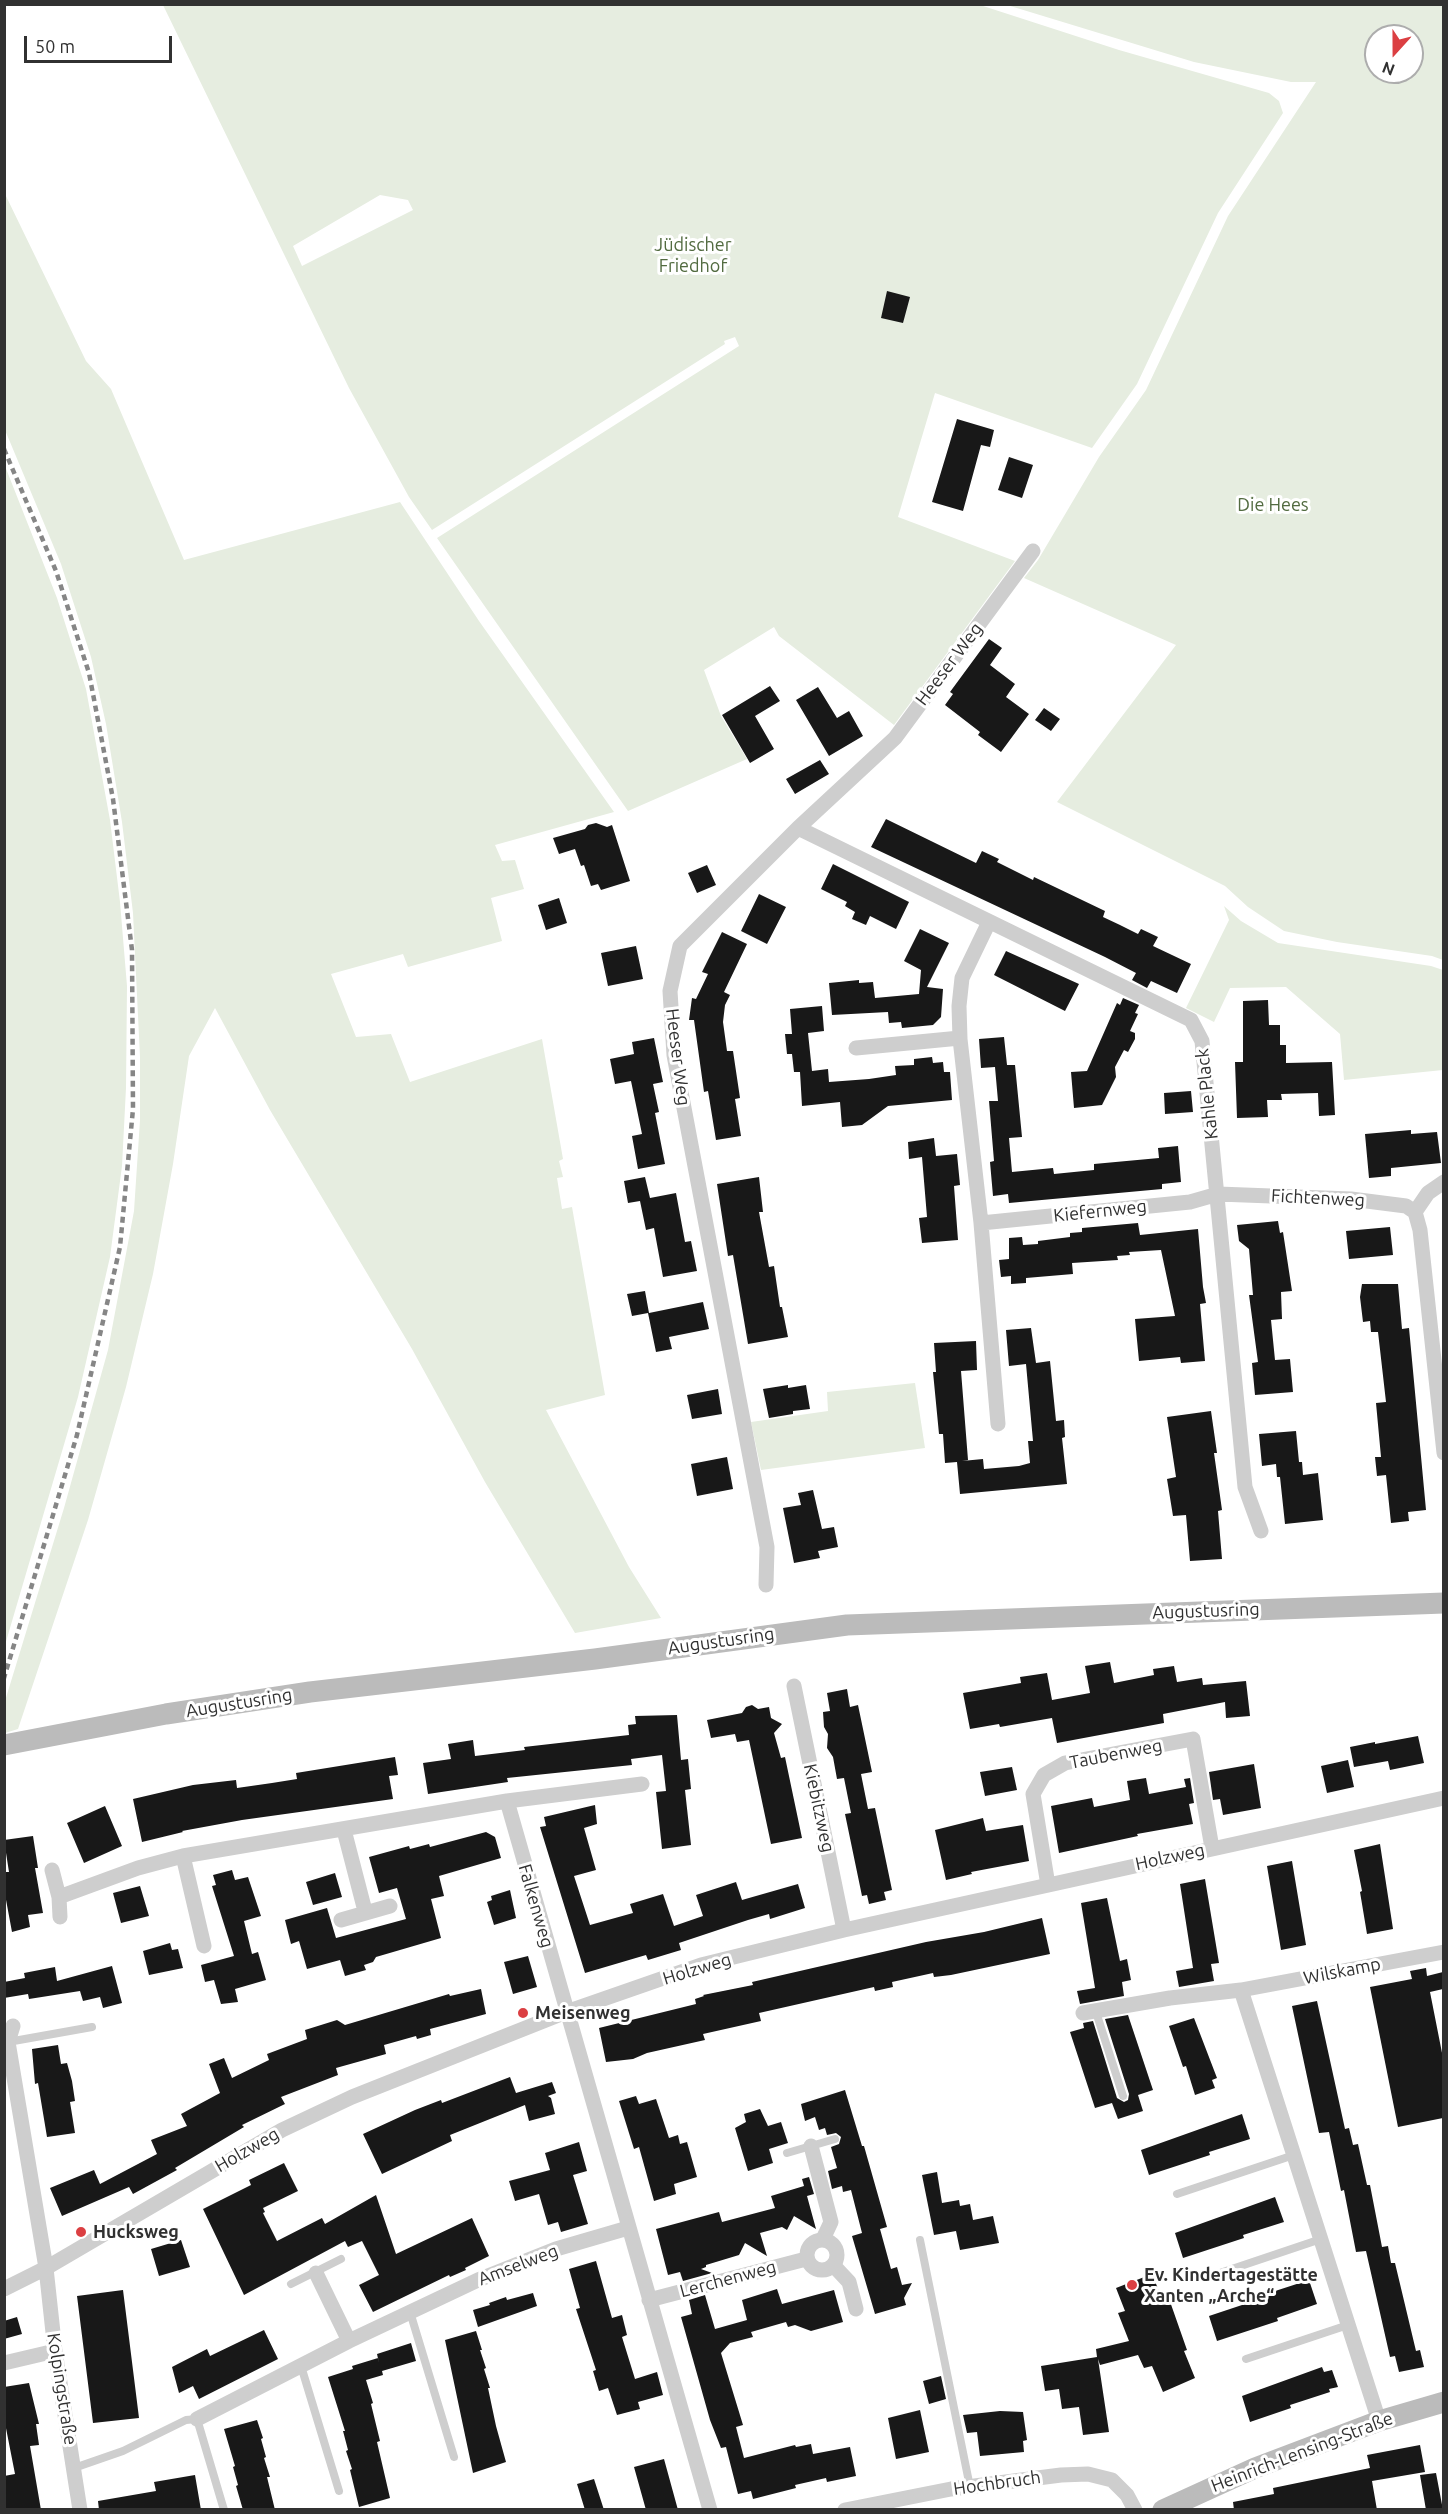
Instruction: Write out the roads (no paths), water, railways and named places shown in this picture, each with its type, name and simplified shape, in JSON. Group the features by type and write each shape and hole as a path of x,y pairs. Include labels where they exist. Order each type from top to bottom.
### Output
{"main road":[{"name":"Augustusring","path":"14,1743 166,1714 310,1692 595,1659 847,1625 1443,1603"},
{"name":"Heinrich-Lensing-Straße","path":"1163,2510 1228,2478 1379,2421 1443,2402"}],"street":[{"name":"Heeser Weg","path":"766,1585 767,1547 674,1055 670,991 680,946 798,828 895,738 1033,551"},
{"name":"Kahle Plack","path":"798,828 1191,1020 1202,1041 1245,1487 1261,1531"},
{"path":"989,922 962,978 959,1006 960,1038 981,1223 998,1424"},
{"path":"856,1048 960,1038"},
{"path":"1443,1182 1428,1193 1415,1212 1420,1230 1442,1410 1443,1453"},
{"name":"Fichtenweg","path":"1218,1194 1384,1201 1406,1206 1415,1212"},
{"name":"Kiefernweg","path":"981,1223 1190,1202 1218,1194"},
{"name":"Kiebitzweg","path":"794,1686 844,1930"},
{"name":"Taubenweg","path":"1048,1885 1034,1794 1044,1775 1065,1763 1193,1739 1212,1848"},
{"path":"59,1898 138,1868 183,1856 507,1801 642,1784"},
{"name":"Holzweg","path":"4,2289 46,2268 282,2130 352,2097 566,2012 701,1965 844,1930 1443,1798"},
{"name":"Falkenweg","path":"507,1801 566,2012"},
{"path":"344,1830 364,1911"},
{"path":"183,1856 204,1946"},
{"path":"52,1870 59,1898 60,1917"},
{"path":"341,1920 364,1911 390,1906"},
{"name":"Wilskamp","path":"1089,2013 1170,1998 1241,1990 1443,1952"},
{"path":"1241,1990 1379,2421"},
{"path":"566,2012 710,2510"},
{"path":"13,2026 8,2042 46,2268"},
{"path":"811,2146 831,2222 824,2239"},
{"name":"Amselweg","path":"197,2420 349,2341 478,2280 556,2249 628,2228"},
{"path":"824,2239 834,2244 838,2255 834,2266 824,2271 813,2268 806,2259 807,2249 814,2242 824,2239"},
{"name":"Lerchenweg","path":"649,2300 806,2259"},
{"path":"834,2266 849,2282 856,2309"},
{"name":"Kolpingstraße","path":"46,2268 55,2351 80,2510"},
{"path":"316,2273 349,2341"},
{"path":"4,2363 55,2351"},
{"name":"Hochbruch","path":"845,2510 970,2487 1061,2475 1088,2474 1112,2480 1127,2495 1135,2510"}],"lane":[{"path":"1089,2013 1123,2096"},
{"path":"8,2042 92,2026"},
{"path":"787,2153 835,2139"},
{"path":"1177,2194 1294,2155"},
{"path":"1214,2275 1321,2239"},
{"path":"920,2240 970,2487"},
{"path":"291,2284 341,2259"},
{"path":"410,2312 454,2457"},
{"path":"1246,2359 1348,2325"},
{"path":"301,2366 339,2491"},
{"path":"74,2468 123,2451 186,2420 197,2420 224,2510"}],"railway":[{"path":"4,449 56,571 89,673 113,799 132,950 133,1109 120,1247 77,1435 4,1678"}],"place":[{"name":"Meisenweg","path":"523,2013"},
{"name":"Hucksweg","path":"81,2232"},
{"name":"Ev. Kindertagestätte Xanten „Arche“","path":"1132,2285"}],"park label":[{"name":"Jüdischer Friedhof","path":"693,255"},
{"name":"Die Hees","path":"1273,505"}]}
